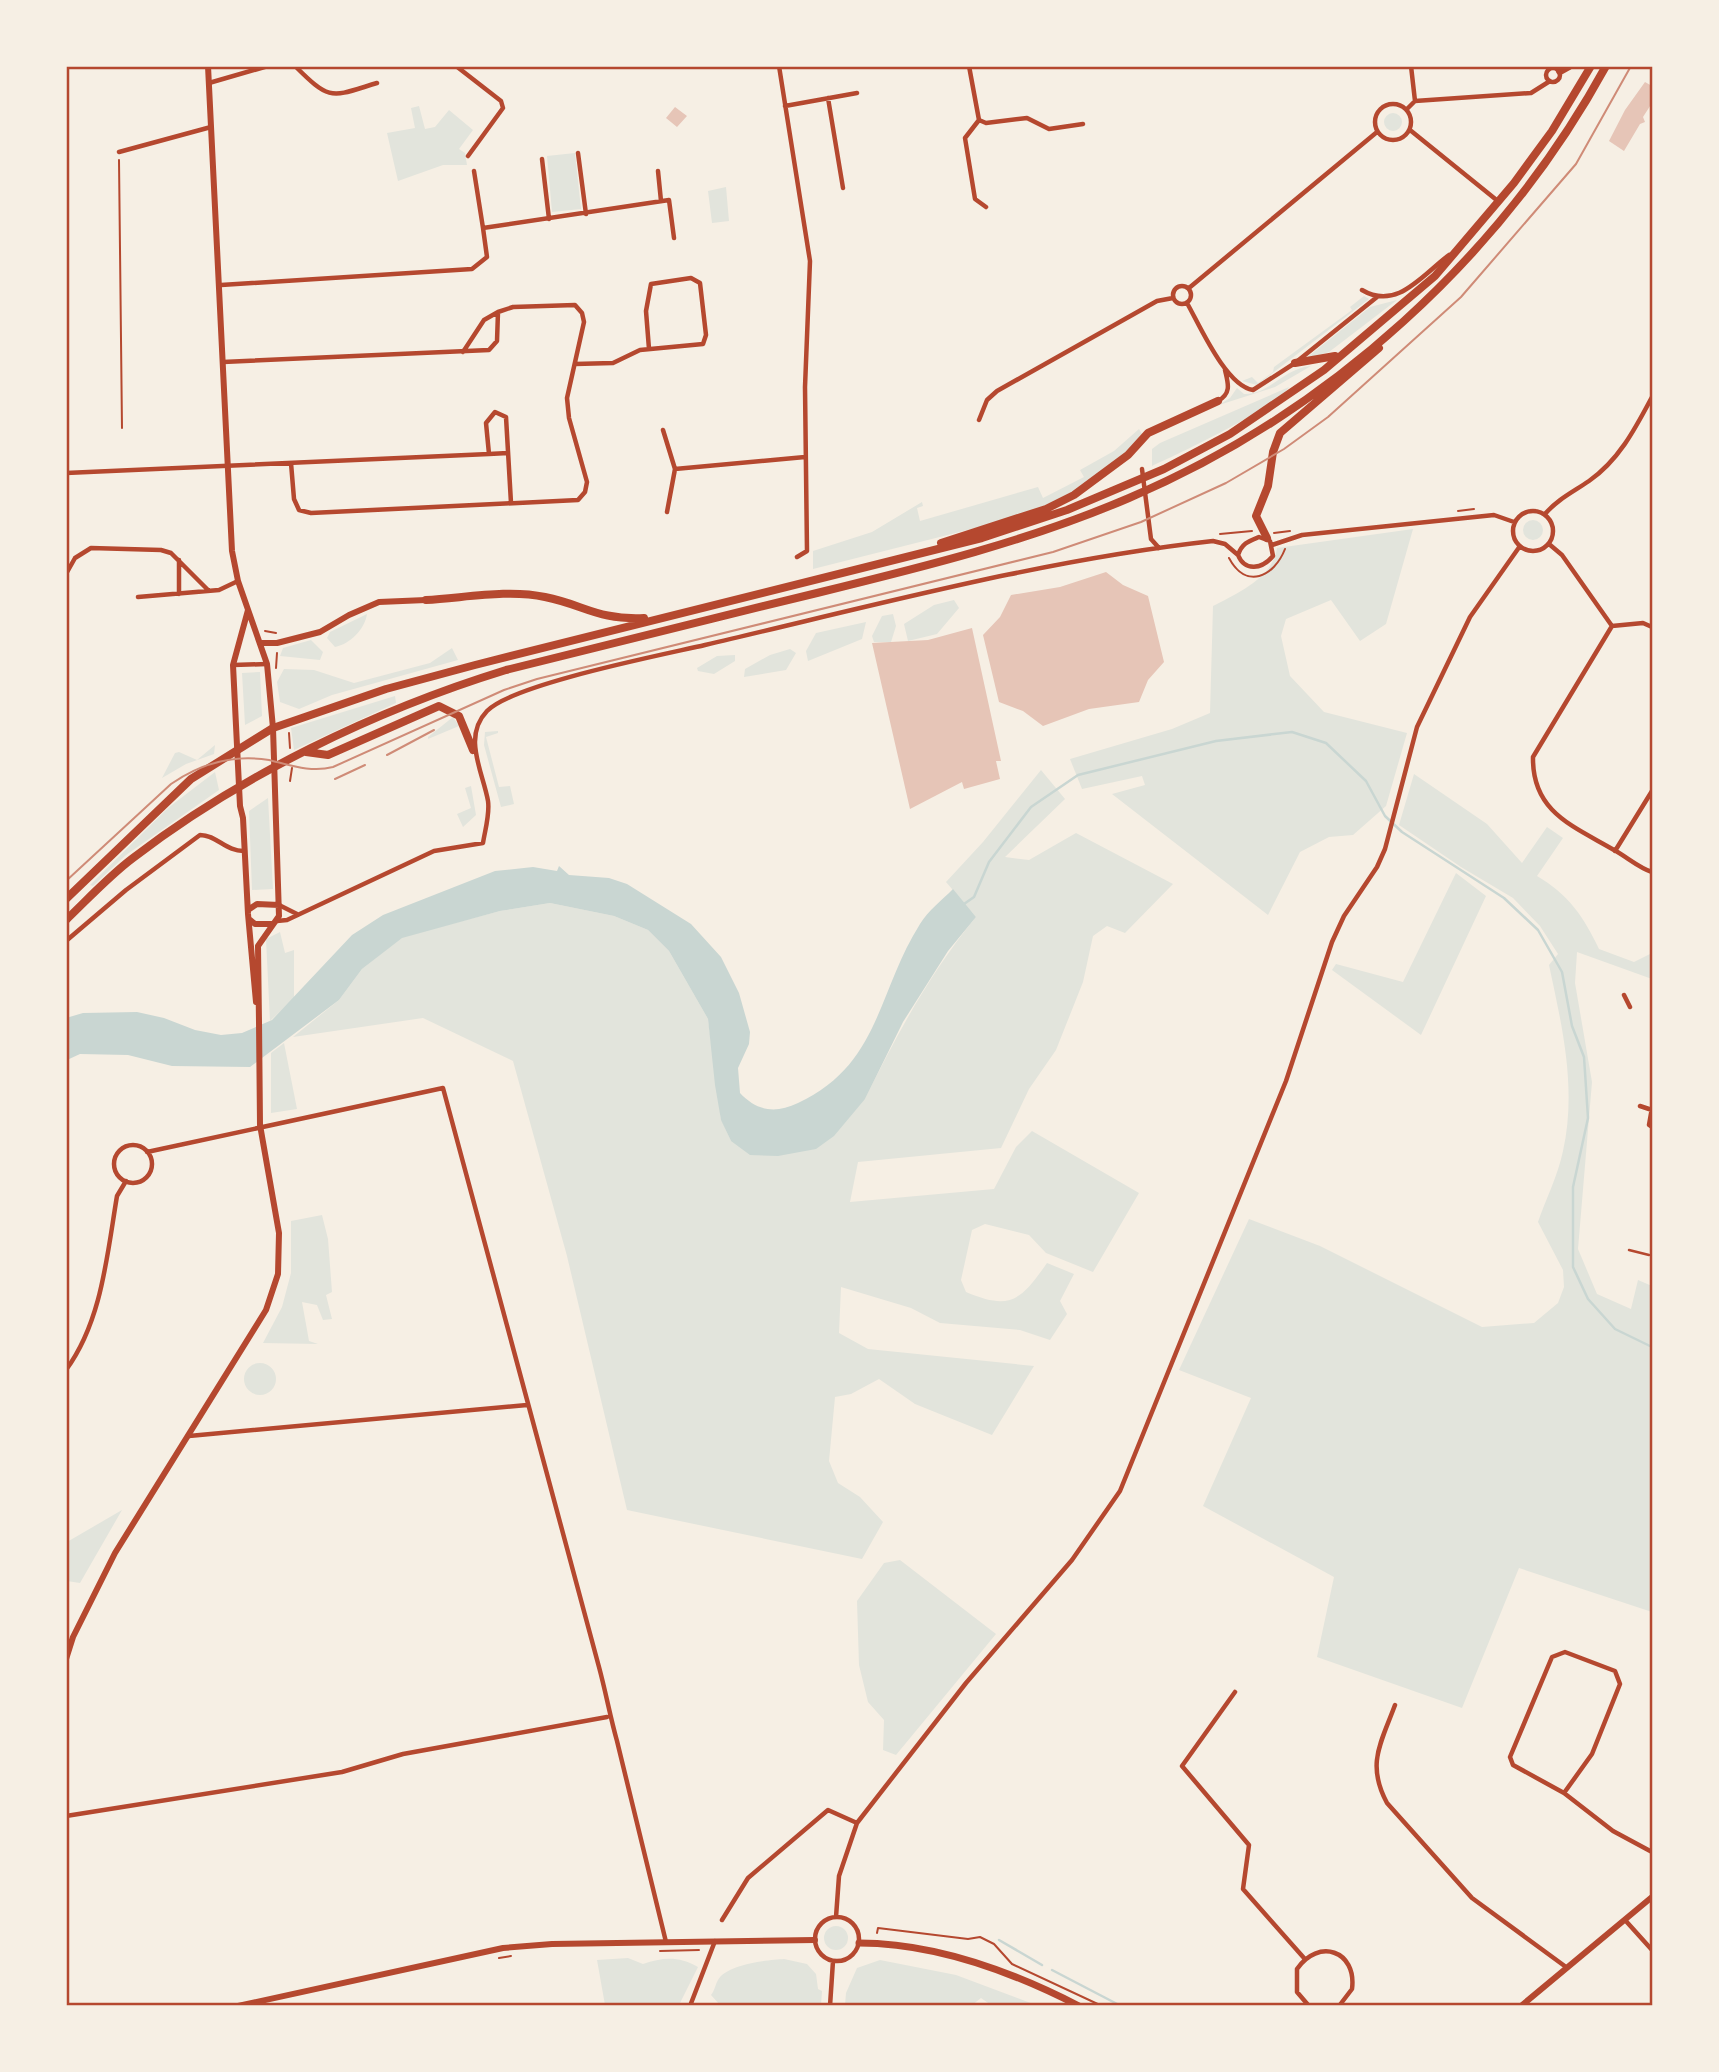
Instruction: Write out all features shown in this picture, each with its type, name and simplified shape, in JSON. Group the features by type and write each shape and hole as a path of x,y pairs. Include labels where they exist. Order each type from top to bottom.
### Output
{"main road":[{"path":"1560,71 1569,66"},
{"path":"66,900 191,779 273,728 386,689 664,616 982,538 1067,510 1164,469 1278,404 1396,312 1499,202 1552,131 1591,66"},
{"path":"66,920 131,859 210,804 306,752 412,703 506,670 943,562 1058,526 1168,480 1278,417 1359,358 1412,312 1469,258 1510,211 1585,105 1606,66"},
{"path":"1499,202 1510,211"},
{"path":"1270,541 1256,516 1268,486 1273,452 1280,433 1374,353 1412,312"},
{"path":"1295,363 1312,362 1341,354"},
{"path":"817,579 1046,509 1092,484 1128,455 1149,433 1218,401"},
{"path":"426,600 522,595 546,597 605,617 664,616"},
{"path":"306,752 328,755 439,706 459,716 474,750"},
{"path":"859,1942 910,1948 987,1965 1079,2006"}],"street":[{"path":"66,1659 73,1637 115,1553 266,1310 275,1286 279,1233 260,1125 258,946 275,922 279,905 273,728 267,664 239,581 232,551 221,285 208,66"},
{"path":"209,83 268,66"},
{"path":"295,66 324,93 335,96 377,83"},
{"path":"456,66 500,101 503,108 468,156"},
{"path":"779,66 810,261 807,551 797,556"},
{"path":"969,66 979,120 965,138 975,199 986,207"},
{"path":"1411,66 1415,101"},
{"path":"1407,109 1415,101 1531,93 1550,81 1558,80 1560,71 1553,67 1548,67 1545,74 1550,81"},
{"path":"785,106 857,93"},
{"path":"828,98 844,188"},
{"path":"1395,104 1407,109 1412,120 1410,130 1403,138 1391,141 1377,132 1376,117 1383,107 1395,104"},
{"path":"979,120 986,123 1027,118 1049,130 1083,124"},
{"path":"119,152 211,127"},
{"path":"1410,130 1499,202"},
{"path":"1173,298 1178,286 1189,288 1377,132"},
{"path":"578,153 586,214"},
{"path":"542,159 549,219"},
{"path":"221,285 472,269 487,257 474,171"},
{"path":"658,171 661,201"},
{"path":"483,228 669,200 674,238"},
{"path":"1362,290 1385,299 1399,295 1458,248"},
{"path":"575,364 612,363 649,349 703,344 706,335 700,283 691,278 651,284 646,310 649,349"},
{"path":"1187,303 1191,296 1189,288"},
{"path":"1187,303 1225,369 1241,386 1253,390 1295,363 1377,297"},
{"path":"1173,298 1179,303 1187,303"},
{"path":"979,420 987,400 997,391 1157,302 1173,298"},
{"path":"291,463 294,499 299,510 311,513 578,500 585,492 587,482 569,418 567,398 584,322 582,313 575,305 513,307 484,320 463,352"},
{"path":"223,362 489,350 497,341 498,312"},
{"path":"1218,401 1229,387 1225,369"},
{"path":"1545,514 1560,498 1591,480 1625,447 1653,397"},
{"path":"489,454 486,423 495,412 506,417 511,503"},
{"path":"663,430 675,469 667,512"},
{"path":"66,473 509,453"},
{"path":"675,469 806,457"},
{"path":"1142,469 1151,539 1160,548"},
{"path":"1545,514 1527,511 1514,522 1513,535 1520,546 1531,551 1549,544"},
{"path":"1545,514 1553,531 1549,544"},
{"path":"1238,555 1246,542 1302,535 1494,515 1514,522"},
{"path":"248,915 255,924 287,920 434,851 483,843 488,803 474,750 480,724 489,708 523,692 600,669 961,584 1160,548 1213,541 1225,544 1238,555 1244,566 1249,568 1270,560 1270,541"},
{"path":"1549,544 1562,555 1612,626"},
{"path":"836,1917 839,1876 857,1823 966,1683 1080,1550 1120,1491 1286,1081 1332,942 1344,916 1377,867 1390,830 1417,727 1451,653 1494,580 1520,546"},
{"path":"66,575 75,558 91,548 161,550 172,553 209,592"},
{"path":"178,560 179,594"},
{"path":"138,597 209,592 239,581"},
{"path":"261,643 277,643 320,632 379,602 426,600"},
{"path":"248,608 233,665 248,915 259,1019"},
{"path":"1612,626 1643,623 1653,627"},
{"path":"1612,626 1533,757 1533,775 1548,805 1561,820 1653,872"},
{"path":"233,665 267,664"},
{"path":"1615,851 1653,790"},
{"path":"66,942 126,890 200,835 211,837 232,851 245,851"},
{"path":"248,915 257,904 279,905 298,914"},
{"path":"1624,995 1630,1007"},
{"path":"147,1152 152,1165 146,1178 126,1181 116,1171 114,1163 120,1150 133,1145 147,1152 260,1125 443,1088 600,1667 609,1709 607,1717 617,1741 666,1942"},
{"path":"1640,1106 1652,1109 1649,1125 1653,1127"},
{"path":"66,1370 79,1353 100,1297 117,1196 126,1181"},
{"path":"190,1436 527,1405"},
{"path":"1564,1793 1592,1754 1619,1684 1615,1671 1565,1652 1552,1657 1510,1757 1516,1769 1564,1793 1613,1831 1653,1852"},
{"path":"1235,1692 1182,1766 1250,1844 1243,1889 1304,1958"},
{"path":"1395,1705 1376,1758 1378,1786 1387,1803 1472,1898 1566,1967"},
{"path":"66,1816 342,1772 402,1754 604,1720 607,1717"},
{"path":"722,1920 748,1878 828,1810 857,1823"},
{"path":"1521,2006 1653,1897"},
{"path":"836,1917 853,1925 859,1942 849,1958 833,1961 820,1954 815,1940 822,1923 836,1917"},
{"path":"1624,1919 1653,1950"},
{"path":"690,2006 718,1940"},
{"path":"238,2006 503,1948 718,1940 815,1940"},
{"path":"1310,2006 1297,1992 1294,1979 1304,1958 1325,1950 1346,1960 1354,1978 1352,1989 1339,2006"},
{"path":"830,2006 833,1961"},
{"path":"1298,2006 1303,2001"}],"lane":[{"path":"1629,1250 1649,1255"}],"path":[{"path":"119,152 122,428"},
{"path":"275,633 275,675"},
{"path":"289,722 290,781"},
{"path":"877,1933 878,1928 968,1939 980,1937 994,1944 1012,1964 1102,2006"},
{"path":"656,1951 713,1949"},
{"path":"497,1958 520,1955"}],"shaded area":[{"path":"419,106 425,129 435,127 449,110 473,130 459,149 465,153 467,165 443,165 398,181 387,133 415,128 411,108"},
{"path":"1393,113 1399,116 1402,122 1399,128 1393,131 1387,128 1384,122 1387,116"},
{"path":"575,153 581,209 552,212 547,156"},
{"path":"726,187 729,221 712,223 708,191"},
{"path":"1364,296 1369,299 1257,385 1242,381 1252,377 1258,383 1273,372 1274,367 1352,310 1350,307"},
{"path":"1397,300 1329,352 1305,359 1370,307"},
{"path":"1311,366 1275,387 1219,405 1230,398 1237,388 1244,394 1253,393 1293,371"},
{"path":"1289,387 1267,406 1248,417 1152,466 1152,449 1160,443"},
{"path":"1139,429 1142,434 1124,455 1088,485 1044,507 1003,521 813,569 813,551 872,532 922,502 923,506 917,508 920,521 1038,487 1043,498 1084,477 1080,470 1114,451"},
{"path":"1533,520 1540,523 1543,530 1540,537 1533,540 1526,537 1523,530 1526,523"},
{"path":"1413,529 1386,624 1360,641 1331,600 1286,619 1281,636 1290,676 1324,712 1407,733 1386,806 1353,835 1329,837 1300,852 1268,915 1112,794 1145,785 1142,776 1082,789 1070,759 1172,729 1210,713 1213,606 1261,576 1269,568 1277,548"},
{"path":"954,600 959,608 937,634 908,641 904,624 934,605"},
{"path":"367,614 360,630 346,643 335,647 327,638 330,632"},
{"path":"893,614 896,626 891,642 874,642 872,636 882,616"},
{"path":"866,622 862,639 808,661 806,651 816,633"},
{"path":"311,640 323,652 320,660 280,656 283,648"},
{"path":"452,648 458,660 332,695 299,709 280,702 277,682 284,669 314,670 354,683 430,663"},
{"path":"790,649 796,653 786,670 744,677 745,669 770,655"},
{"path":"735,655 735,661 714,674 698,671 697,668 717,656"},
{"path":"260,672 262,716 245,725 242,673"},
{"path":"395,696 396,703 294,750 291,728"},
{"path":"453,717 459,726 428,739 428,737"},
{"path":"498,731 486,737 499,787 510,786 514,804 501,807 484,745 485,732"},
{"path":"215,745 214,754 186,764 162,778 175,753 179,752 197,760"},
{"path":"1041,770 1065,799 1005,857 1029,860 1076,833 1173,884 1125,933 1107,926 1093,936 1083,982 1056,1050 1029,1089 1001,1148 858,1162 850,1202 994,1189 1016,1147 1032,1131 1139,1193 1093,1272 1046,1253 1029,1235 985,1224 972,1230 961,1280 966,1292 994,1301 1014,1298 1030,1286 1047,1263 1074,1274 1060,1301 1067,1314 1050,1340 1020,1330 940,1323 911,1308 841,1287 839,1333 868,1349 1034,1366 992,1435 915,1404 879,1379 851,1394 835,1397 829,1461 838,1483 860,1497 883,1522 862,1559 627,1510 567,1256 513,1061 423,1018 293,1037 339,1000 362,969 402,937 500,911 550,903 614,916 648,930 669,951 708,1019 721,1119 731,1141 865,1099 915,1005 976,917 946,882 983,842"},
{"path":"215,772 219,790 126,855 93,886 90,885 168,808"},
{"path":"1414,774 1487,824 1522,863 1547,827 1563,838 1537,876 1558,890 1574,907 1599,949 1634,962 1652,953 1652,979 1577,952 1575,983 1592,1082 1578,1249 1597,1294 1631,1309 1638,1280 1652,1286 1652,1612 1519,1568 1462,1708 1317,1657 1334,1577 1203,1506 1251,1398 1179,1370 1249,1219 1320,1246 1482,1327 1534,1323 1558,1303 1564,1287 1563,1270 1538,1222 1563,1151 1569,1104 1566,1057 1549,965 1558,954 1540,926 1513,898 1399,825"},
{"path":"471,786 476,815 463,827 457,814 471,808 465,788"},
{"path":"268,798 273,889 252,890 249,811"},
{"path":"559,866 569,875 609,878 627,884 691,924 721,957 739,993 750,1032 749,1044 738,1068 740,1093 753,1104 767,1109 782,1109 798,1103 825,1087 846,1069 874,1025 920,924 953,889 976,917 948,951 903,1022 865,1099 834,1136 816,1149 778,1156 750,1155 731,1141 721,1120 708,1019 669,951 648,930 614,916 550,903 500,911 402,938 362,969 339,1000 250,1067 172,1066 128,1055 80,1054 67,1060 66,1018 83,1013 137,1012 164,1018 195,1030 221,1035 242,1033 272,1020 352,935 383,915 495,871 533,867 557,871"},
{"path":"1456,873 1486,896 1421,1035 1332,970 1336,964 1403,982"},
{"path":"280,932 285,953 294,950 294,998 270,1021 266,939"},
{"path":"284,1043 297,1109 271,1113 271,1053"},
{"path":"322,1215 328,1239 332,1292 326,1295 332,1319 323,1320 317,1305 302,1302 309,1341 318,1344 263,1343 282,1307 291,1273 291,1221"},
{"path":"260,1363 272,1367 276,1379 272,1391 260,1395 248,1391 244,1379 248,1367"},
{"path":"122,1510 80,1583 67,1581 67,1542"},
{"path":"900,1560 996,1634 896,1755 883,1750 884,1720 868,1702 859,1665 857,1601 884,1563"},
{"path":"836,1926 845,1929 848,1938 845,1947 836,1950 827,1947 824,1938 827,1929"},
{"path":"628,1958 643,1964 678,1959 698,1967 679,2005 605,2005 597,1960"},
{"path":"784,1959 807,1964 816,1974 818,1989 822,1991 821,2005 720,2005 711,1995 718,1980 730,1970 748,1964"},
{"path":"880,1960 956,1975 1036,2005 991,2005 981,1998 972,2005 845,2005 846,1993 857,1968"}],"building":[{"path":"1645,82 1652,86 1652,103 1643,117 1645,122 1640,124 1624,151 1609,141 1625,110"},
{"path":"675,107 687,116 677,127 666,118"},
{"path":"1106,572 1123,585 1148,596 1164,662 1148,680 1139,702 1089,709 1043,726 1023,711 999,702 983,635 1000,617 1011,595 1060,587"},
{"path":"972,628 1001,761 996,761 1000,779 964,789 962,782 910,809 872,643 928,640"}],"waterway":[{"path":"964,904 974,897 989,862 1031,807 1078,775 1216,741 1292,732 1326,743 1366,781 1385,816 1402,832 1504,898 1538,930 1562,972 1572,1026 1584,1057 1588,1118 1573,1187 1573,1267 1588,1299 1615,1329 1652,1347"},
{"path":"999,1940 1042,1965"},
{"path":"1052,1970 1121,2006"}],"tram line":[{"path":"66,881 171,784 205,766 256,758 309,769 333,767 504,690 537,679 1053,552 1141,522 1226,483 1284,449 1328,417 1461,297 1576,164 1631,66"},
{"path":"387,755 434,730"},
{"path":"335,779 365,765"}]}
